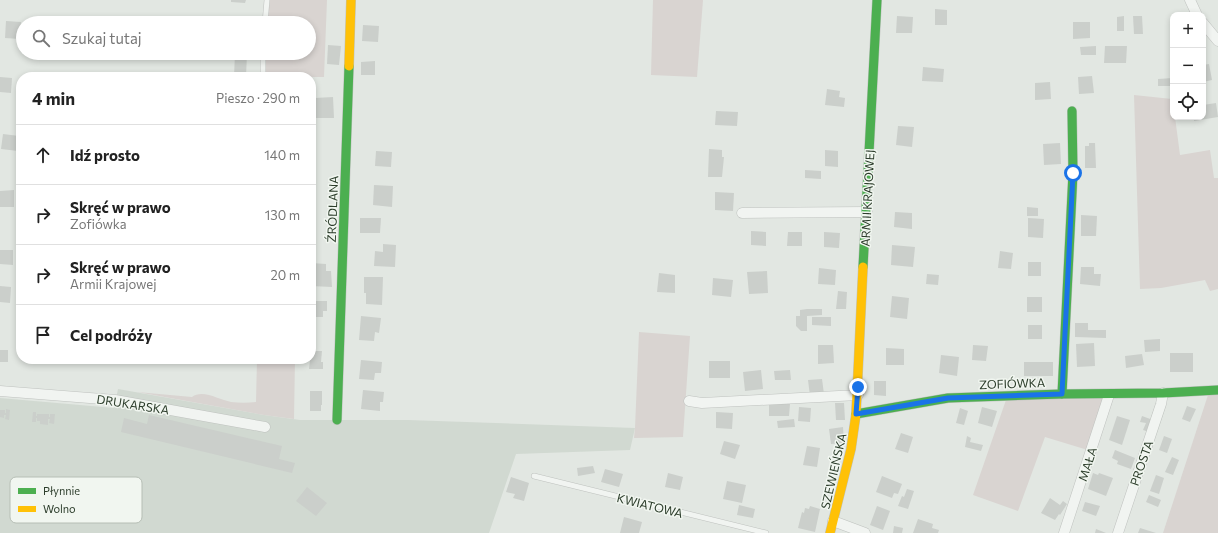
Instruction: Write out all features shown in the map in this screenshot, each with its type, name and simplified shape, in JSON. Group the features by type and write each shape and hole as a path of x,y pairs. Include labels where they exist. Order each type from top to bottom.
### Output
{"street":[{"name":"ŹRÓDLANA","path":"337,420 351,0"},
{"name":"ARMII KRAJOWEJ","path":"856,414 877,0"},
{"path":"1190,0 1196,12"},
{"path":"1206,27 1218,41"},
{"path":"1062,394 1073,173 1072,111"},
{"path":"742,214 867,212"},
{"name":"ZOFIÓWKA","path":"856,414 948,398 1062,394 1109,395 1218,390"},
{"name":"DRUKARSKA","path":"0,391 115,400 265,426"},
{"name":"PROSTA","path":"1118,533 1161,404 1163,393"},
{"path":"689,401 702,403 858,395"},
{"name":"MAŁA","path":"1064,533 1109,395"},
{"name":"SZEWIEŃSKA","path":"830,533 851,449 856,414"},
{"path":"833,521 865,533"}],"lane":[{"path":"265,16 267,0"},
{"path":"263,60 263,72"},
{"name":"KWIATOWA","path":"534,476 766,533"}],"shaded area":[{"path":"270,0 327,0 324,77 316,77 316,72 266,72 266,60 316,60 316,16 268,16"},
{"path":"653,0 703,0 697,77 651,75"},
{"path":"1134,95 1170,99 1170,120 1175,120 1180,155 1210,150 1214,178 1218,178 1218,289 1210,291 1205,280 1161,288 1140,289"},
{"path":"639,332 690,336 683,437 634,438"},
{"path":"257,364 295,364 294,419 137,392 192,397 201,394 231,402 256,402"},
{"path":"118,389 300,420 408,420 635,428 630,450 516,454 489,533 0,533 0,398 114,408"},
{"path":"1208,395 1218,395 1218,533 1163,533"},
{"path":"1104,398 1091,451 1045,437 1018,511 973,495 1006,400"}],"building":[{"path":"231,0 246,0 245,3 231,2"},
{"path":"935,9 947,10 947,25 935,25"},
{"path":"897,16 913,17 912,33 896,33"},
{"path":"1124,16 1124,31 1117,31 1117,17"},
{"path":"1133,16 1142,16 1143,34 1134,34"},
{"path":"6,21 16,22 16,39 5,38"},
{"path":"1073,22 1090,22 1090,38 1073,39"},
{"path":"363,25 379,26 378,42 362,41"},
{"path":"328,45 341,46 339,65 327,64"},
{"path":"1096,46 1096,55 1081,55 1080,47"},
{"path":"1105,46 1127,46 1126,63 1104,63"},
{"path":"235,60 247,60 246,72 234,72"},
{"path":"375,61 375,75 361,75 361,62"},
{"path":"1206,64 1209,64 1212,80 1206,81"},
{"path":"923,67 944,69 943,82 922,81"},
{"path":"1092,76 1094,93 1079,94 1078,77"},
{"path":"0,77 12,78 11,93 0,92"},
{"path":"1170,78 1170,86 1158,86 1158,79"},
{"path":"1050,82 1051,99 1035,100 1035,83"},
{"path":"827,89 840,91 839,97 845,98 844,107 825,105"},
{"path":"333,97 334,118 316,118 316,98"},
{"path":"1216,103 1218,117 1206,119 1206,105"},
{"path":"716,111 738,112 737,126 715,125"},
{"path":"898,126 914,127 912,147 896,145"},
{"path":"3,134 16,136 16,151 1,149"},
{"path":"1060,143 1061,164 1044,165 1043,144"},
{"path":"1089,143 1095,143 1096,168 1085,168 1085,146 1089,146"},
{"path":"709,149 722,150 722,157 724,157 722,177 708,177"},
{"path":"825,150 838,151 838,167 825,166"},
{"path":"376,151 392,152 391,167 375,166"},
{"path":"805,170 821,171 821,179 805,178"},
{"path":"374,185 393,186 392,207 373,205"},
{"path":"14,190 14,207 0,207 0,191"},
{"path":"715,192 734,193 733,211 715,210"},
{"path":"1027,207 1038,208 1038,216 1027,216"},
{"path":"895,212 912,213 912,229 894,227"},
{"path":"1081,215 1097,216 1096,236 1081,236"},
{"path":"360,218 381,218 380,233 360,233"},
{"path":"1028,218 1044,219 1043,238 1028,237"},
{"path":"751,231 766,232 766,246 751,245"},
{"path":"788,232 802,232 802,246 787,246"},
{"path":"824,232 840,233 839,248 824,247"},
{"path":"383,244 396,245 395,267 374,266 375,251 383,252"},
{"path":"892,245 915,247 913,267 891,265"},
{"path":"0,250 13,250 13,265 0,264"},
{"path":"1000,251 1013,253 1011,269 998,268"},
{"path":"1028,262 1041,262 1041,276 1028,276"},
{"path":"316,263 326,264 326,271 331,271 332,287 316,286"},
{"path":"1081,267 1094,267 1094,274 1101,274 1100,286 1080,284"},
{"path":"819,268 836,270 835,285 818,284"},
{"path":"767,271 768,293 749,294 747,272"},
{"path":"659,273 675,275 675,293 657,292"},
{"path":"927,274 939,275 938,285 926,284"},
{"path":"364,277 383,277 382,305 366,304"},
{"path":"713,278 733,280 731,297 712,295"},
{"path":"0,286 11,287 10,303 0,302"},
{"path":"838,291 847,292 846,309 836,309"},
{"path":"892,296 909,298 907,319 890,317"},
{"path":"1027,297 1042,297 1042,312 1027,312"},
{"path":"316,301 327,301 327,311 323,311 323,317 316,317"},
{"path":"822,309 822,315 807,316 807,331 801,331 796,326 796,316 800,316 800,310"},
{"path":"361,316 381,318 379,333 375,332 374,341 359,340"},
{"path":"812,317 831,317 831,326 812,325"},
{"path":"1075,323 1088,323 1088,330 1106,330 1106,338 1075,337"},
{"path":"1028,325 1042,325 1042,339 1028,339"},
{"path":"1160,339 1160,351 1145,352 1144,340"},
{"path":"1094,343 1095,366 1077,367 1076,344"},
{"path":"818,345 833,345 834,363 818,364"},
{"path":"973,345 988,346 986,361 972,360"},
{"path":"886,348 904,349 904,365 886,365"},
{"path":"0,350 8,350 8,362 0,362"},
{"path":"316,351 322,351 321,362 323,362 323,369 309,369 310,364 316,364"},
{"path":"1170,353 1193,353 1193,372 1170,372"},
{"path":"1142,354 1144,365 1126,368 1125,356"},
{"path":"941,355 959,357 957,376 939,373"},
{"path":"361,360 382,362 381,373 375,373 374,380 359,379"},
{"path":"709,361 730,361 730,378 709,378"},
{"path":"1024,362 1053,362 1053,376 1024,376"},
{"path":"761,370 763,389 745,391 743,372"},
{"path":"790,370 791,380 775,380 774,371"},
{"path":"822,379 824,394 810,396 808,380"},
{"path":"874,381 886,381 886,396 874,395"},
{"path":"363,390 384,392 383,402 380,402 380,411 361,409"},
{"path":"310,391 322,391 321,411 310,411"},
{"path":"769,403 790,404 789,416 769,416"},
{"path":"835,403 844,403 845,420 836,420"},
{"path":"1187,406 1196,409 1190,422 1182,419"},
{"path":"799,407 811,408 810,422 798,421"},
{"path":"982,407 997,411 992,427 978,423"},
{"path":"960,408 968,411 964,425 956,423"},
{"path":"6,409 10,410 9,420 5,419 6,415 4,415 4,418 0,417 0,410 5,410 6,413"},
{"path":"33,412 36,412 36,416 37,414 49,414 50,417 50,414 55,414 54,424 49,423 50,419 48,419 48,425 40,424 40,421 37,421 37,418 36,422 32,422"},
{"path":"716,412 733,413 732,429 716,428"},
{"path":"149,415 282,446 279,459 295,463 292,473 121,432 124,418 147,424"},
{"path":"1117,416 1130,420 1122,445 1109,440"},
{"path":"1142,416 1153,420 1149,432 1143,430 1146,423 1140,422"},
{"path":"794,419 795,427 778,428 777,421"},
{"path":"843,427 844,443 831,444 829,429"},
{"path":"901,433 913,437 908,453 895,449"},
{"path":"967,436 971,438 970,442 983,445 981,451 965,447"},
{"path":"1164,436 1172,439 1167,453 1159,450"},
{"path":"724,441 740,445 735,459 720,454"},
{"path":"807,446 820,448 817,467 803,465"},
{"path":"1115,450 1135,458 1131,469 1117,464 1118,461 1112,458"},
{"path":"1172,457 1179,460 1173,475 1165,472"},
{"path":"593,466 595,473 578,476 577,468"},
{"path":"605,469 623,474 619,487 601,482"},
{"path":"668,473 683,477 680,490 665,487"},
{"path":"1093,473 1098,475 1099,473 1113,478 1106,496 1088,489"},
{"path":"1156,475 1164,478 1159,494 1150,491"},
{"path":"882,476 902,484 898,494 894,493 892,498 876,492"},
{"path":"511,477 529,483 524,501 513,498 515,494 506,492"},
{"path":"727,481 746,485 742,503 723,499"},
{"path":"307,487 327,503 316,516 296,501"},
{"path":"907,489 914,491 908,509 898,506"},
{"path":"1149,495 1161,500 1158,507 1146,502"},
{"path":"1050,498 1060,505 1063,501 1067,504 1055,520 1041,513"},
{"path":"1085,502 1100,506 1096,516 1082,511"},
{"path":"739,505 755,509 753,518 737,515"},
{"path":"810,506 820,509 815,532 798,528 802,512 804,513 805,508 809,509"},
{"path":"877,506 890,511 883,530 870,525"},
{"path":"624,517 642,522 639,533 620,533"},
{"path":"918,519 933,524 932,528 939,530 938,533 913,533"},
{"path":"894,526 903,528 902,533 893,533"},
{"path":"1140,528 1156,533 1138,533"},
{"path":"1096,529 1106,533 1095,533"}],"traffic: fast":[{"path":"863,267 877,0"},
{"path":"337,420 349,66"},
{"path":"1062,394 1073,173 1072,111"},
{"path":"856,414 948,398 1062,394 1163,393 1218,390"}],"traffic: slow":[{"path":"349,66 351,0"},
{"path":"830,533 851,449 856,414 863,267"}],"route":[{"path":"858,387 856,414 948,398 1062,394 1073,173"}]}
